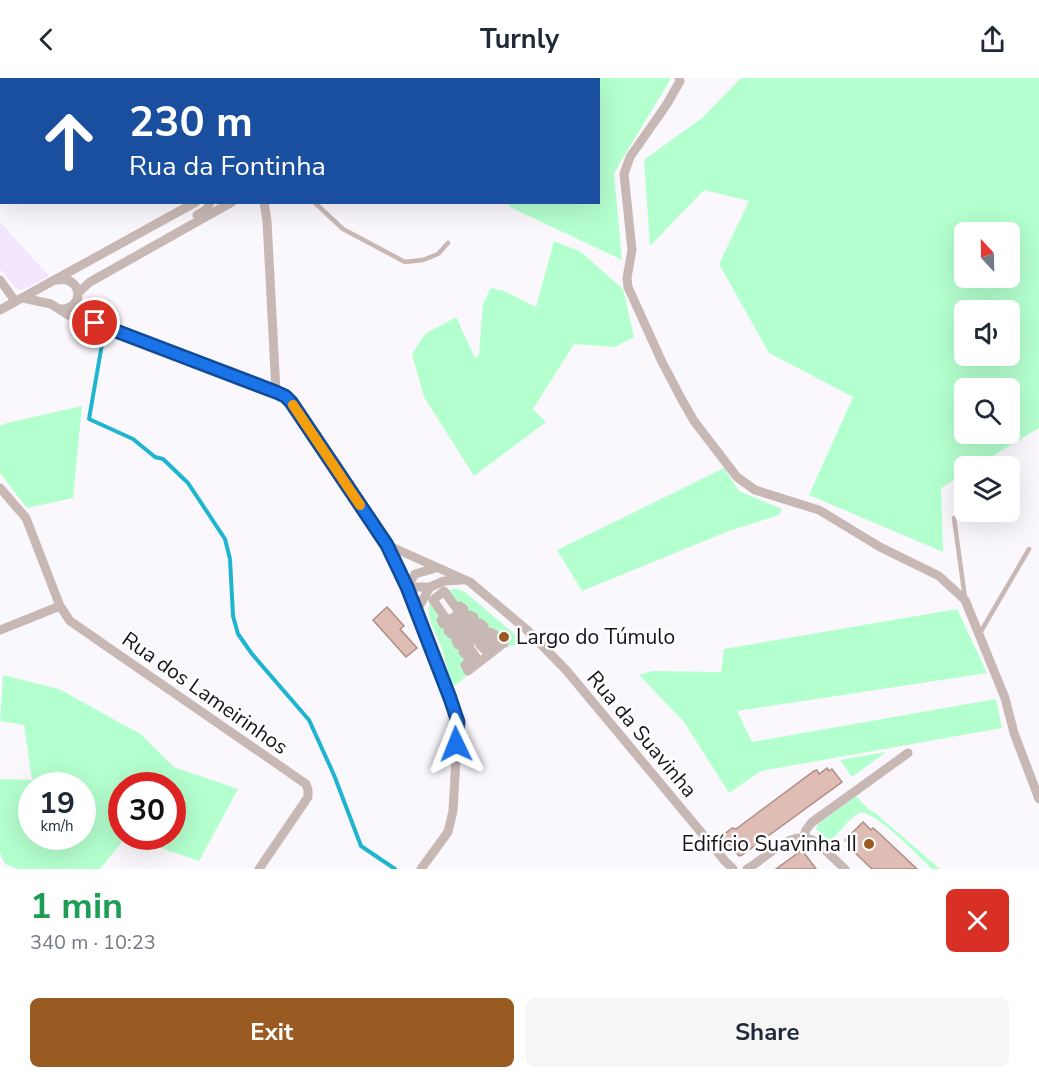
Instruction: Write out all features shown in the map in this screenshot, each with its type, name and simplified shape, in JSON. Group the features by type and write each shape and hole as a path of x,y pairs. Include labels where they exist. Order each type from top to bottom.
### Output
{"street":[{"path":"679,78 680,81 667,104 630,157 624,174 632,250 628,286 662,362 694,421 736,477 755,490 819,510 880,547 939,576 965,600 1005,698 1014,733 1039,798"},
{"path":"0,310 192,204"},
{"path":"189,226 194,217 207,209 210,204"},
{"path":"0,280 19,300 70,308 90,282 228,204"},
{"path":"264,204 276,392"},
{"path":"91,321 80,307 72,282 63,279 56,281 48,290 47,295 56,307 69,315 91,321 285,396 387,545 407,587 458,722 453,811 448,832 421,869"},
{"path":"0,488 26,518 60,606 0,630"},
{"name":"Rua da Suavinha","path":"387,545 477,587 552,654 733,869"},
{"path":"407,587 415,574 438,568"},
{"path":"407,587 430,587 444,581 464,580"},
{"path":"416,612 430,587"},
{"path":"444,591 457,609 460,606 464,609 456,615 461,622 470,615 474,617 464,624 469,631 480,623 484,626 472,635 477,641 490,632 494,634 480,645 486,651 500,640 504,643 468,670 465,665 476,657 472,651 466,655 463,651 470,647 465,640 458,645 456,641 463,636 458,629 451,634 448,631 456,625 451,618 443,624 441,620 445,617 433,600 444,591"},
{"name":"Rua dos Lameirinhos","path":"60,606 70,621 306,784 309,790 308,797 259,869"},
{"path":"803,838 811,823 908,753"},
{"path":"747,869 787,842 803,838 811,839 845,869"}],"lane":[{"path":"316,204 343,229 405,262 423,260 438,254 448,243"},
{"path":"955,522 965,600"},
{"path":"980,633 1029,549"}],"shaded area":[{"path":"0,222 49,276 22,290 17,289 0,269"}],"green space":[{"path":"600,78 669,78 670,80 614,173 622,260 510,207 508,204 600,204"},
{"path":"741,78 1039,78 1039,428 1020,439 1020,378 954,378 954,444 1012,444 993,456 954,456 954,480 941,488 943,552 809,495 853,397 769,353 719,264 749,201 704,190 650,246 644,160 702,118"},
{"path":"554,241 581,252 623,289 634,337 615,347 574,344 533,409 546,422 474,476 424,397 412,354 425,334 456,317 475,358 479,355 483,304 491,288 504,291 536,307"},
{"path":"82,406 73,498 27,508 0,473 0,426"},
{"path":"724,468 739,491 782,509 779,515 729,531 582,591 557,550"},
{"name":"Largo do Túmulo","path":"457,589 465,592 524,642 502,649 454,686 430,620 429,607 431,601 443,591","holes":["444,591 503,643 465,665 465,655 433,600"]},
{"path":"957,609 987,673 737,711 752,742 996,699 1002,728 761,771 729,793 684,722 639,675 652,671 721,672 724,649"},
{"path":"3,675 59,689 142,735 174,767 238,789 199,861 167,850 186,850 186,772 108,772 108,850 115,850 100,869 18,869 5,864 0,853 0,779 18,780 18,850 96,850 96,772 31,772 24,725 0,721"},
{"path":"886,752 852,777 840,760"},
{"path":"856,796 869,810 940,869 932,869 886,826 867,814 860,813 853,817 830,842 816,829 818,824"}],"building":[{"path":"387,607 404,626 400,629 417,648 406,657 373,620"},
{"path":"827,768 829,771 832,769 842,782 742,855 739,856 722,836 732,828 736,829 814,771 817,770 819,774"},
{"name":"Edifício Suavinha II","path":"863,822 871,830 873,828 917,869 872,869 849,847 845,840"},
{"path":"802,850 816,869 776,869"}],"waterway":[{"path":"102,344 89,419 133,439 155,457 163,459 188,483 225,539 230,559 233,616 238,634 252,654 309,720 334,775 361,846 395,869"}],"slow traffic":[{"path":"293,405 360,505"}],"place":[{"name":"Largo do Túmulo","path":"504,637"},
{"name":"Edifício Suavinha II","path":"869,844"}],"route":[{"path":"95,323 276,392 291,402 387,545 407,587 450,698 458,722 456,744"}]}
